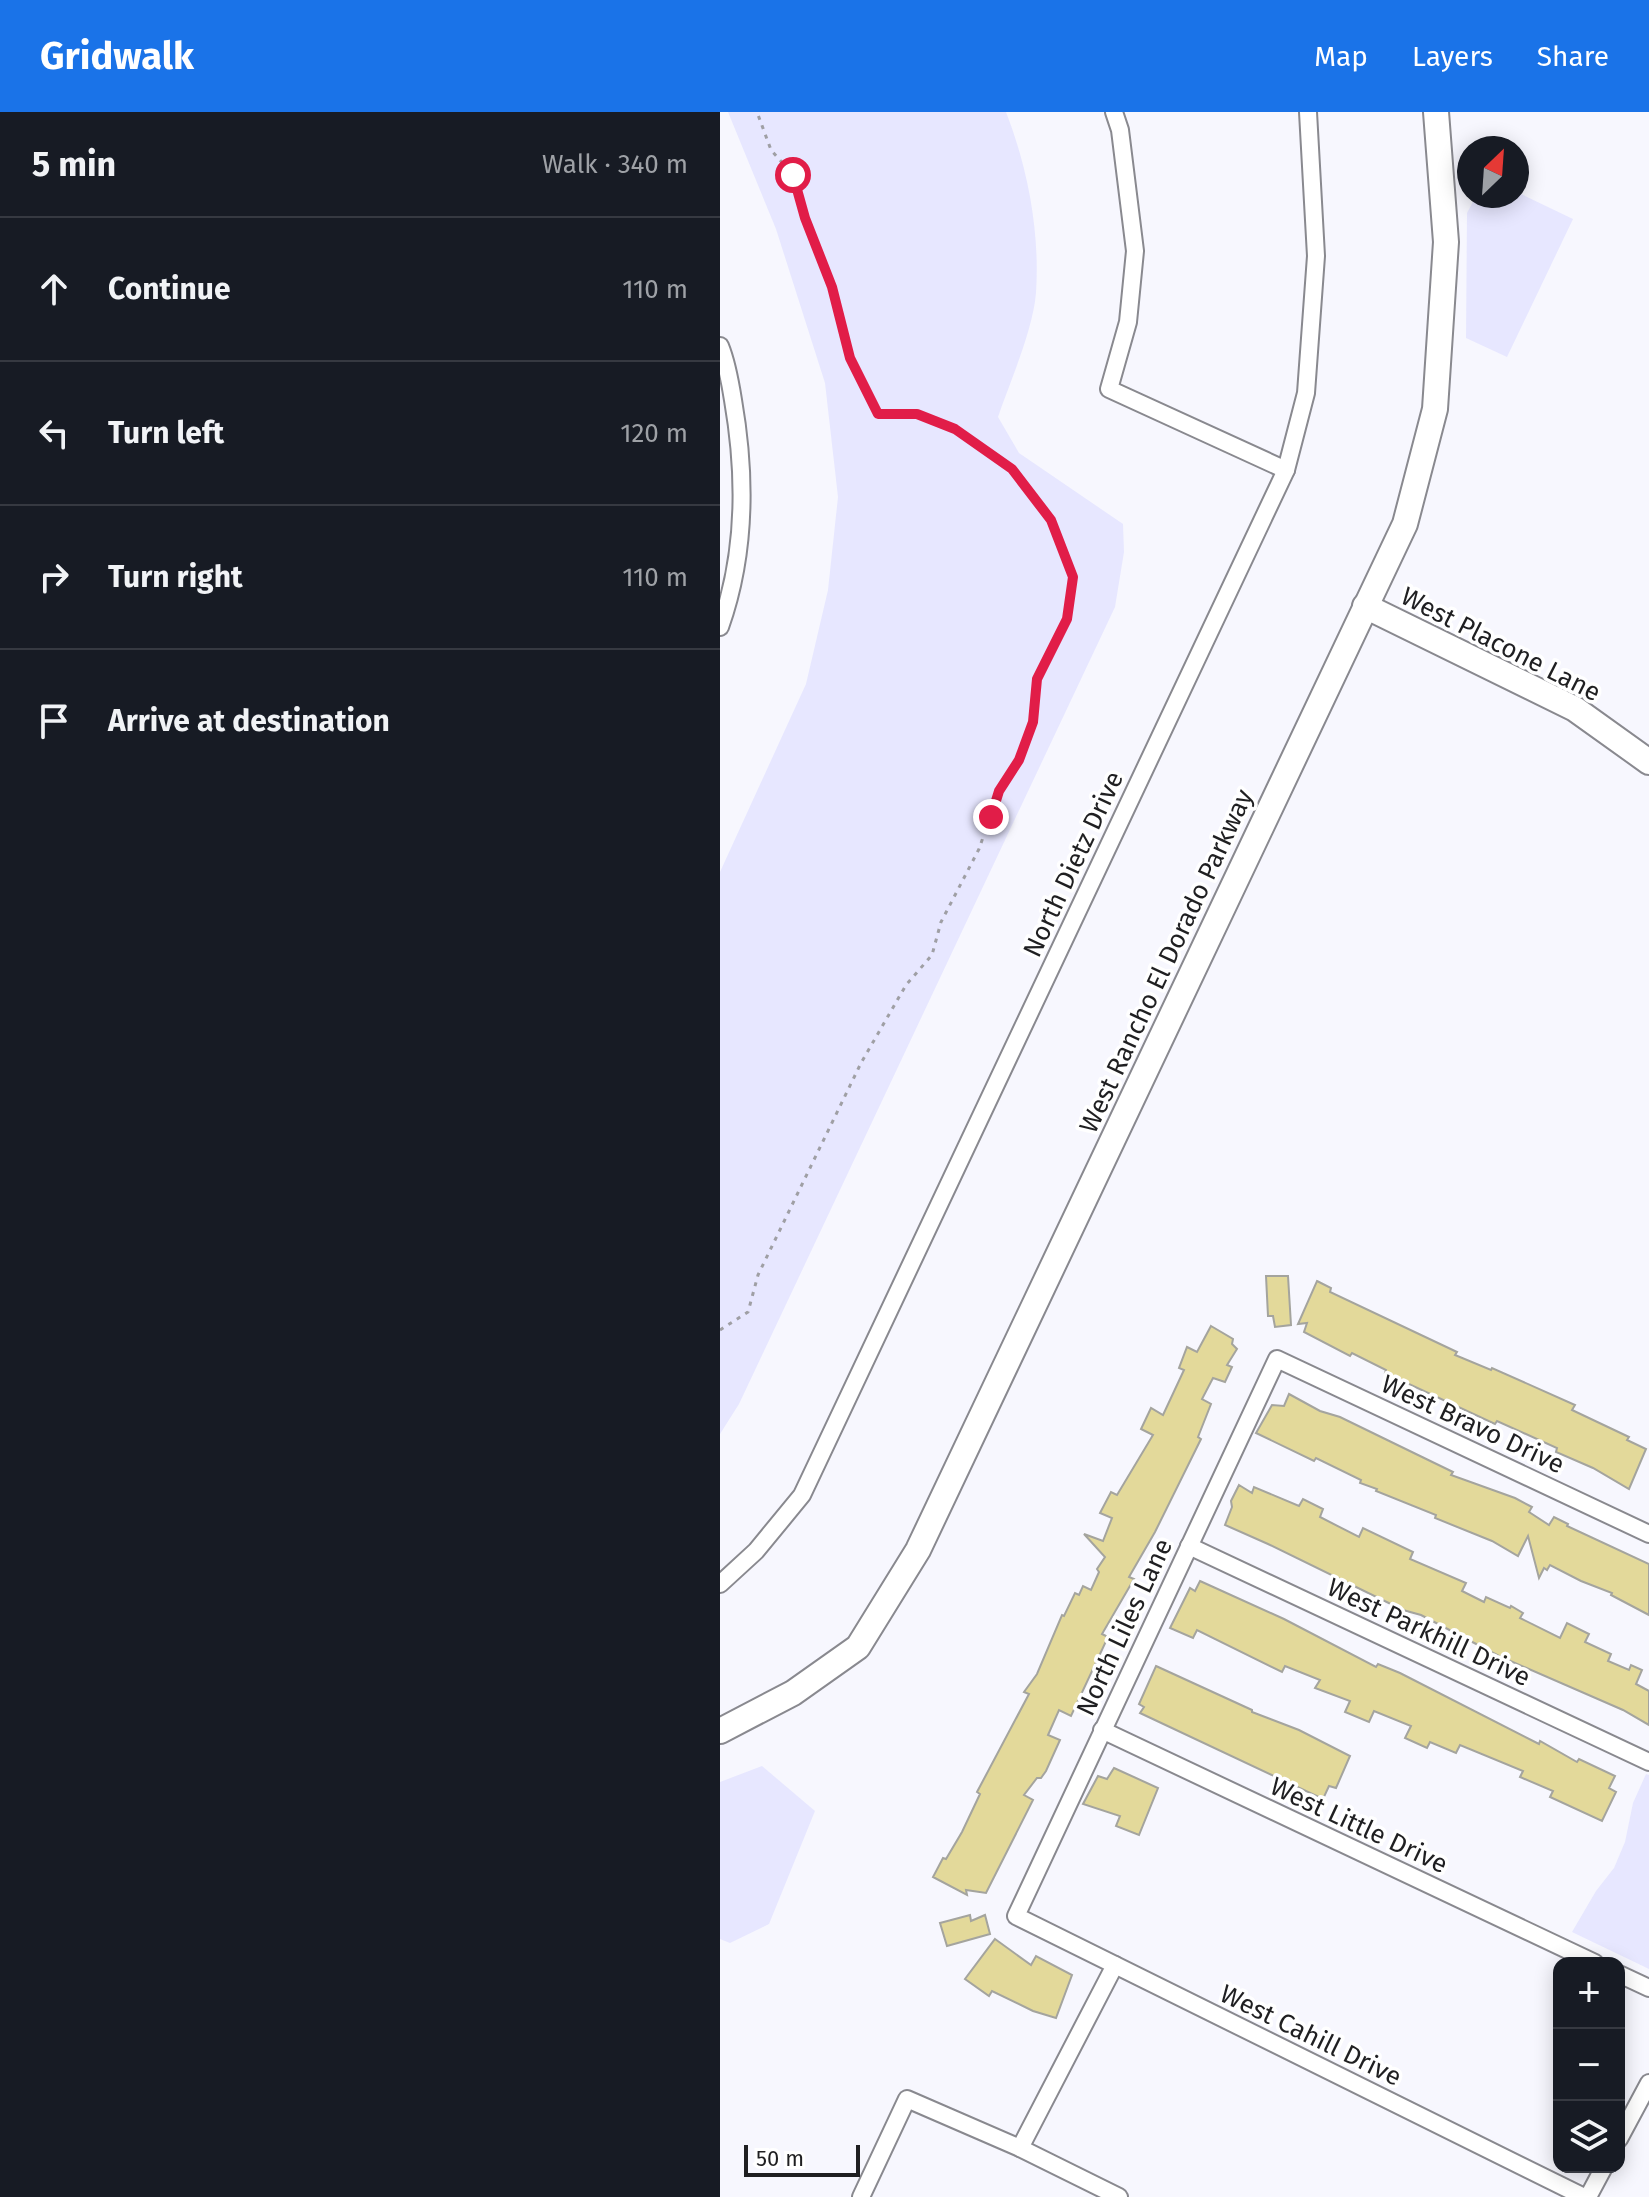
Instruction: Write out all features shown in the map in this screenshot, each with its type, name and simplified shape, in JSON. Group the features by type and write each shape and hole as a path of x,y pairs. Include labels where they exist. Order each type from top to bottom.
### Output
{"street":[{"path":"1114,112 1120,130 1135,251 1128,322 1109,389 1286,470"},
{"name":"North Dietz Drive","path":"720,1584 756,1551 802,1495 1286,470 1306,393 1316,256 1308,112"},
{"name":"West Rancho El Dorado Parkway","path":"720,1731 793,1693 858,1647 918,1550 1405,524 1435,409 1446,242 1436,112"},
{"path":"720,346 726,359 738,431 742,526 726,611 720,627"},
{"name":"West Placone Lane","path":"1365,606 1575,709 1649,762"},
{"name":"West Bravo Drive","path":"1277,1359 1649,1534"},
{"name":"North Liles Lane","path":"1016,1916 1277,1359"},
{"name":"West Parkhill Drive","path":"1189,1546 1649,1762"},
{"name":"West Little Drive","path":"1102,1730 1582,1957"},
{"name":"West Cahill Drive","path":"1016,1916 1586,2197"},
{"path":"1020,2148 1115,1965"},
{"path":"1625,1977 1649,1988"},
{"path":"1625,2128 1649,2083"},
{"path":"861,2197 907,2099 1020,2148 1119,2197"},
{"path":"1586,2197 1600,2173"}],"path":[{"path":"720,1330 748,1312 758,1275 861,1063 906,985 932,955 941,922 979,849 999,791 1033,722 1037,679 1067,619 1073,577 1051,520 1012,469 955,429 917,414 878,414 850,358 832,287 805,218 793,175 771,150 757,112"}],"shaded area":[{"path":"728,112 1006,112 1021,156 1031,201 1037,270 1034,308 998,417 1019,453 1123,524 1124,552 1115,607 739,1404 720,1434 720,872 806,684 828,590 838,497 825,383 776,229"},
{"path":"1529,198 1573,219 1507,357 1466,338 1467,213 1470,208 1529,208"},
{"path":"762,1766 815,1811 769,1924 730,1943 720,1939 720,1782"},
{"path":"1646,1774 1649,1775 1649,1969 1572,1932 1596,1891 1614,1868 1625,1842 1633,1803"}],"building":[{"path":"1266,1276 1288,1276 1291,1325 1275,1327 1273,1316 1268,1316"},
{"path":"1317,1281 1331,1288 1330,1292 1457,1352 1455,1355 1575,1405 1572,1410 1629,1437 1627,1440 1646,1449 1629,1489 1593,1468 1556,1452 1557,1448 1497,1421 1495,1424 1304,1332 1307,1323 1298,1324"},
{"path":"1211,1326 1233,1339 1232,1344 1237,1349 1227,1365 1232,1367 1225,1382 1213,1378 1202,1399 1211,1404 1198,1437 1201,1439 1129,1577 1134,1579 1102,1634 1108,1637 1071,1716 1059,1710 1048,1735 1060,1740 1046,1771 1024,1795 1033,1800 986,1893 966,1890 967,1895 933,1877 962,1832 980,1794 977,1792 1029,1694 1024,1692 1037,1674 1062,1615 1083,1586 1091,1590 1099,1572 1097,1569 1105,1557 1084,1534 1103,1541 1112,1518 1100,1513 1111,1492 1117,1495 1153,1435 1141,1429 1151,1408 1163,1415 1184,1370 1179,1368 1187,1347 1197,1352"},
{"path":"1289,1394 1453,1472 1451,1475 1515,1498 1532,1507 1529,1512 1549,1525 1554,1517 1649,1564 1649,1615 1612,1593 1550,1565 1547,1570 1544,1568 1539,1578 1528,1536 1518,1556 1492,1541 1435,1518 1436,1515 1376,1491 1360,1483 1361,1480 1316,1458 1314,1461 1256,1433 1272,1405 1284,1406"},
{"path":"1239,1485 1252,1493 1254,1487 1299,1506 1303,1499 1323,1509 1320,1517 1359,1537 1363,1528 1413,1552 1410,1559 1466,1583 1462,1591 1484,1602 1486,1597 1511,1606 1523,1613 1520,1618 1560,1638 1567,1623 1589,1634 1585,1642 1611,1654 1608,1661 1629,1670 1631,1665 1642,1670 1636,1684 1649,1691 1649,1725 1623,1710 1499,1656 1421,1615 1403,1610 1225,1525"},
{"path":"1200,1581 1284,1619 1376,1667 1378,1664 1400,1673 1577,1762 1579,1759 1615,1776 1609,1788 1616,1792 1602,1821 1550,1797 1553,1791 1520,1777 1523,1771 1460,1745 1456,1753 1430,1742 1427,1748 1405,1738 1411,1726 1374,1711 1369,1722 1345,1712 1350,1701 1315,1688 1320,1680 1285,1666 1282,1672 1197,1630 1193,1638 1170,1628 1190,1588 1195,1591"},
{"path":"1156,1666 1350,1756 1336,1788 1329,1786 1323,1799 1140,1713 1144,1707 1139,1704"},
{"path":"1114,1768 1158,1788 1139,1835 1116,1826 1120,1816 1083,1804 1098,1776 1107,1779"},
{"path":"970,1915 971,1921 985,1915 990,1934 947,1946 940,1923"},
{"path":"995,1939 1031,1965 1036,1956 1072,1975 1056,2018 1033,2011 992,1991 989,1996 965,1979"}],"route":[{"path":"793,175 805,218 832,287 850,358 878,414 917,414 955,429 1012,469 1051,520 1073,577 1067,619 1037,679 1033,722 1019,760 999,791 991,817"}]}
